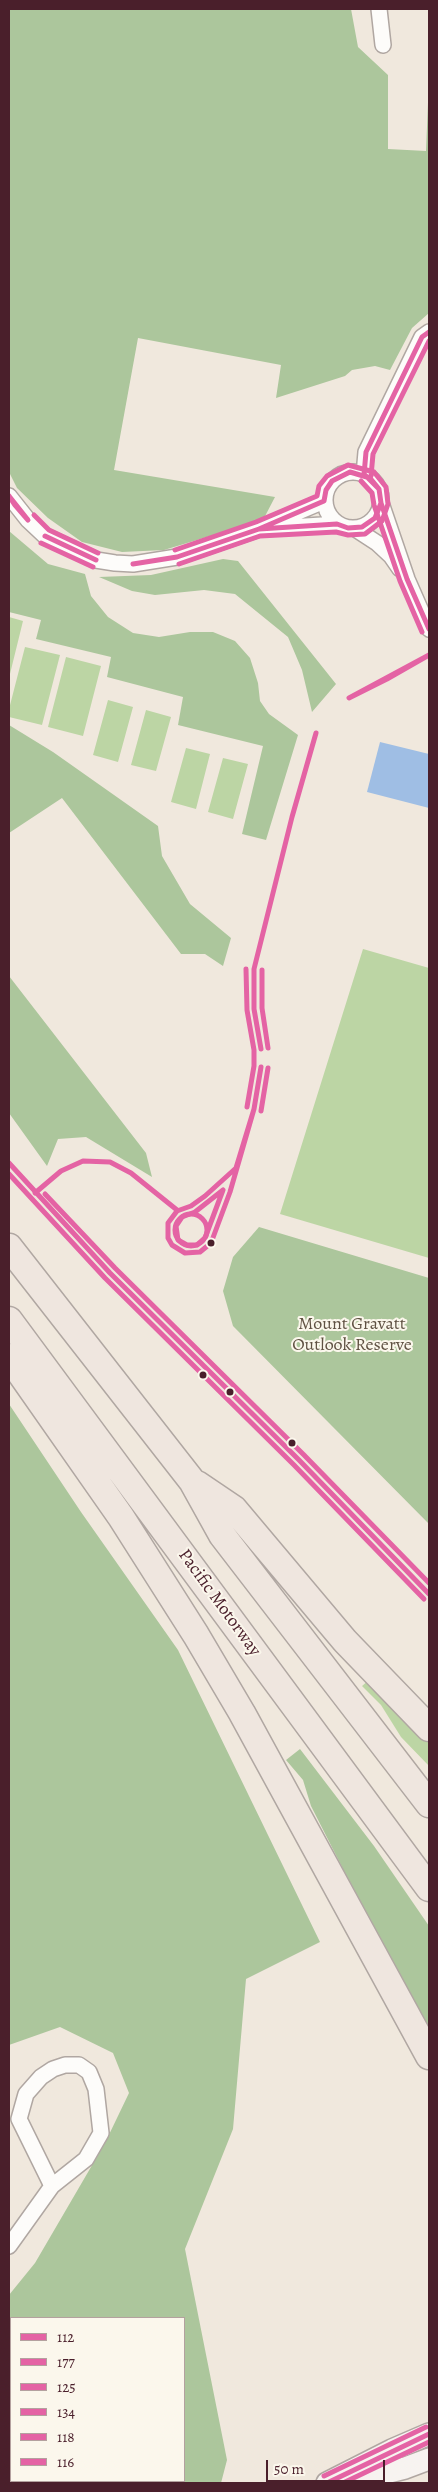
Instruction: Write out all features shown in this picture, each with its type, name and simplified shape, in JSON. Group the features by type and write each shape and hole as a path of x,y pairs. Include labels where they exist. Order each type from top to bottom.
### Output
{"highway":[{"path":"9,1247 192,1481 222,1535 429,1804"},
{"name":"Pacific Motorway","path":"9,1320 429,1888"},
{"path":"9,1357 121,1518 196,1635 242,1713 429,2056"},
{"path":"192,1481 234,1509 345,1641 429,1728"}],"street":[{"path":"379,9 383,45"},
{"path":"364,475 366,452 422,338 429,332"},
{"path":"337,524 329,516 324,501 328,486 336,478 350,472 364,475 379,489 381,503 407,579 429,629"},
{"path":"9,496 28,520 45,536 96,560 133,564 177,557 259,529 324,501"},
{"path":"354,528 369,523 379,511 381,503"},
{"path":"259,529 337,524 354,528 391,556 407,579"},
{"path":"9,2246 52,2186 86,2159 101,2133 96,2089 89,2072 79,2066 66,2065 52,2069 41,2077 26,2094 19,2119 52,2186"},
{"path":"327,2483 392,2450 429,2434"},
{"path":"346,2483 405,2468 429,2459"}],"green space":[{"path":"9,9 351,9 358,47 388,75 388,149 426,151 429,78 429,313 412,328 390,370 375,366 352,370 345,376 276,398 281,365 138,338 114,470 275,497 263,520 164,550 122,552 82,542 48,518 17,488 9,472"},
{"path":"9,531 48,564 85,574 91,596 108,617 133,633 159,637 190,632 213,632 235,641 250,658 258,683 260,701 269,714 298,735 266,840 242,834 263,746 178,725 183,697 107,677 111,657 36,639 41,620 9,612"},
{"path":"223,559 238,561 336,684 312,712 302,670 288,637 235,594 204,590 155,595 132,591 99,577 151,575"},
{"path":"9,617 23,621 9,678"},
{"path":"25,647 60,655 42,725 9,717 9,709"},
{"path":"66,657 101,666 83,736 48,727"},
{"path":"108,700 133,707 118,762 93,755"},
{"path":"146,710 171,717 156,771 131,765"},
{"path":"9,725 53,752 158,826 162,856 190,904 231,938 223,966 205,954 181,954 62,798 9,833"},
{"path":"186,748 210,754 196,809 171,802"},
{"path":"223,758 248,764 233,819 208,812"},
{"path":"363,949 429,968 429,1258 280,1214"},
{"path":"9,976 146,1153 152,1177 86,1137 58,1139 47,1166 9,1113"},
{"name":"Mount Gravatt Outlook Reserve","path":"259,1227 429,1278 429,1524 233,1326 223,1291 233,1257"},
{"path":"9,1404 81,1512 178,1650 320,1942 246,1979 233,2129 185,2249 227,2460 221,2483 9,2483 9,2295 35,2263 105,2143 129,2093 113,2053 60,2027 9,2045"},
{"path":"369,1680 429,1742 429,1766 401,1737 381,1705 362,1686"},
{"path":"300,1749 374,1846 429,1926 429,2037 411,2002 404,1981 311,1806 303,1780 286,1760"}],"water":[{"path":"380,742 429,754 429,808 367,792"}],"transit line":[{"name":"112","path":"364,475 366,452 422,337 429,332"},
{"name":"177","path":"371,476 373,454 429,341"},
{"name":"177","path":"175,550 256,522 317,496 319,486 327,476 348,465 374,472 386,487 388,504 382,521 365,534 348,535 336,532 260,536 179,564"},
{"name":"112","path":"350,472 370,478 379,489 381,503 375,518 362,527 348,528 337,524 259,529 324,501 326,490 332,481 350,472"},
{"name":"112","path":"366,476 379,489 381,503 407,579 429,629"},
{"name":"177","path":"361,481 372,493 374,505 400,581 422,632"},
{"name":"112","path":"9,496 28,520 15,505 9,496"},
{"name":"177","path":"34,515 49,530 98,553"},
{"name":"112","path":"177,557 259,529"},
{"name":"112","path":"177,557 259,529"},
{"name":"112","path":"45,536 96,560"},
{"name":"112","path":"45,536 96,560"},
{"name":"177","path":"41,543 93,567"},
{"name":"112","path":"133,564 177,557"},
{"name":"112","path":"133,564 177,557"},
{"name":"112","path":"429,655 387,679 349,698 429,655"},
{"name":"112","path":"292,817 316,733"},
{"name":"112","path":"292,817 316,733"},
{"name":"112","path":"254,969 292,817"},
{"name":"112","path":"254,969 292,817"},
{"name":"177","path":"246,969 247,1010"},
{"name":"112","path":"254,969 254,1009"},
{"name":"177","path":"262,970 262,1008 268,1048"},
{"name":"112","path":"254,1009 261,1049"},
{"name":"112","path":"254,1009 261,1049"},
{"name":"177","path":"247,1010 254,1050 254,1066 247,1107"},
{"name":"112","path":"254,1109 261,1067"},
{"name":"112","path":"254,1109 261,1067"},
{"name":"177","path":"261,1111 268,1068"},
{"name":"112","path":"254,1109 230,1192 211,1243 200,1252 185,1253 172,1245 168,1238 168,1223 177,1211 191,1206 205,1196 236,1168 254,1109"},
{"name":"125","path":"35,1193 61,1171 83,1161 110,1162 131,1173 177,1210"},
{"name":"134","path":"9,1163 110,1273 299,1460 429,1594"},
{"name":"118","path":"9,1174 105,1278 294,1465 424,1599"},
{"name":"177","path":"223,1190 205,1238 197,1245 187,1245 178,1240 176,1226 182,1217 195,1212 223,1190"},
{"name":"125","path":"45,1194 115,1268 304,1455 429,1583"},
{"name":"125","path":"191,1214 197,1215 202,1219 206,1224 207,1230 206,1236 202,1241 197,1245 191,1246 185,1245 180,1241 176,1236 175,1230 176,1224 180,1219 185,1215 191,1214"},
{"name":"125","path":"324,2476 426,2427"},
{"name":"134","path":"327,2483 429,2434"},
{"name":"116","path":"343,2483 429,2442"}]}
